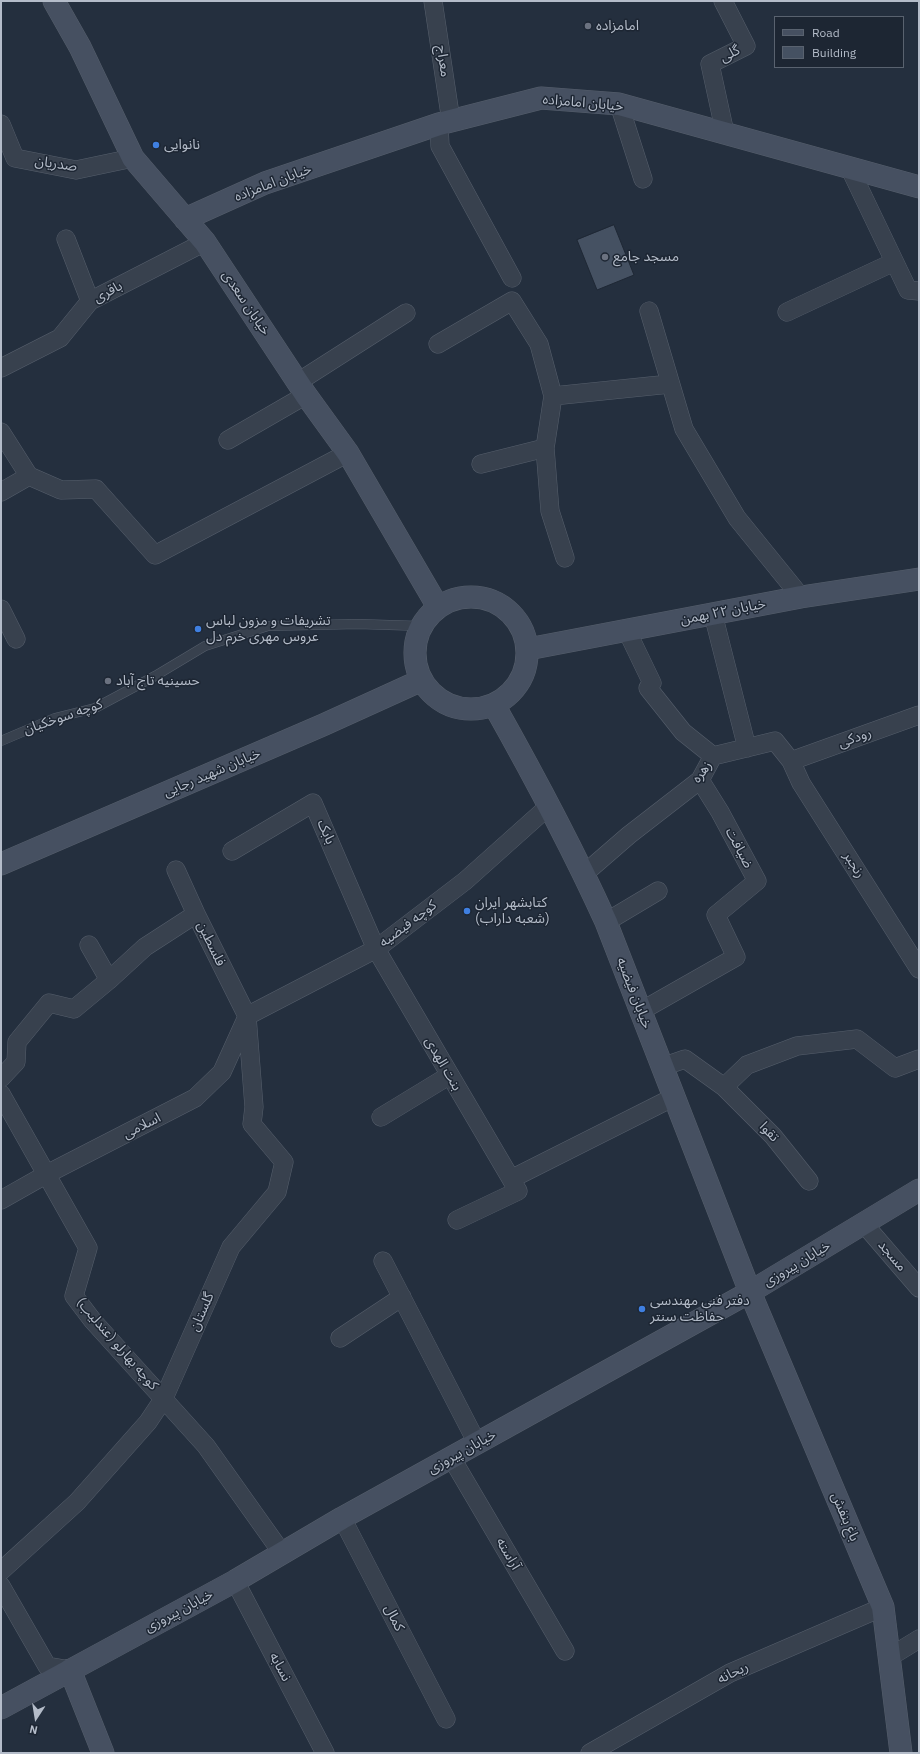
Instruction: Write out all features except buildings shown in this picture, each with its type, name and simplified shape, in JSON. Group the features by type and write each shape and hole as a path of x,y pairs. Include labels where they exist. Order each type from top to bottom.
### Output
{"main road":[{"name":"خیابان سعدی","path":"54,1 80,47 133,158 206,242 302,389 348,454 396,533 438,607"},
{"name":"خیابان امامزاده","path":"185,219 265,183 445,122 541,98 619,104 919,187"},
{"name":"خیابان ۲۲ بهمن","path":"528,648 627,631 801,597 919,579"},
{"path":"470,597 487,599 502,606 515,618 524,632 528,648 527,662 519,682 506,697 494,705 478,709 461,708 445,703 432,694 422,680 415,659 415,647 421,626 429,615 438,607 453,600 470,597"},
{"name":"خیابان شهید رجایی","path":"1,864 323,725 422,680"},
{"name":"خیابان فیضیه","path":"494,705 550,805 606,922 750,1292"},
{"name":"خیابان پیروزی","path":"1,1708 235,1581 342,1518 750,1292 919,1190"},
{"name":"باغ بنفش","path":"750,1292 883,1607 888,1658 901,1753"},
{"path":"70,1670 103,1753"}],"street":[{"name":"معراج","path":"433,1 445,122 440,146 512,278"},
{"name":"گلی","path":"723,1 746,46 710,64 724,133"},
{"path":"619,104 643,179"},
{"name":"صدریان","path":"1,124 8,160 76,170 133,158"},
{"path":"850,169 908,290 919,291"},
{"path":"66,239 90,301"},
{"name":"باقری","path":"1,368 60,338 90,301 206,242"},
{"path":"787,312 894,262"},
{"path":"438,344 512,301 539,344 554,396 545,448 550,511 565,558"},
{"path":"649,311 684,429 737,518 801,597"},
{"path":"228,440 302,389 406,313"},
{"path":"554,396 670,384"},
{"path":"1,432 29,476 61,490 96,489 155,555 348,454"},
{"path":"481,464 545,448"},
{"path":"1,492 29,476"},
{"path":"1,609 16,639"},
{"path":"714,614 747,748 714,756"},
{"name":"زهره","path":"584,874 628,835 700,780 714,756 683,732 648,688 652,683 627,631"},
{"name":"رودکی","path":"791,761 919,715"},
{"name":"رنجبر","path":"747,748 775,741 791,761 801,783 919,969"},
{"name":"ضیافت","path":"641,1010 736,957 716,915 757,881 720,812 700,780"},
{"name":"بابک","path":"232,852 313,803 376,948"},
{"name":"کوچه فیضیه","path":"247,1016 376,948 465,881 550,805"},
{"name":"فلسطین","path":"176,870 196,914 247,1016"},
{"path":"606,922 658,891"},
{"path":"1,1078 16,1062 17,1042 49,1003 74,1009 110,980 145,947 196,914"},
{"path":"89,945 110,980"},
{"name":"بنت الهدی","path":"376,948 518,1191 457,1220"},
{"name":"اسلامی","path":"1,1200 47,1174 195,1098 222,1072 247,1016"},
{"name":"گلستان","path":"1,1571 77,1502 148,1422 164,1398 232,1247 277,1192 284,1162 252,1124 254,1107 247,1016"},
{"path":"724,1087 747,1065 797,1046 857,1039 895,1068 919,1059"},
{"name":"تقوا","path":"662,1067 684,1059 724,1087 773,1136 809,1181"},
{"path":"381,1118 450,1075"},
{"name":"کوچه بهارلو (عندلیب)","path":"1,1094 88,1248 74,1296 93,1321 206,1446 282,1553"},
{"path":"511,1179 674,1097"},
{"name":"مسجد","path":"864,1224 919,1288"},
{"path":"383,1261 477,1443"},
{"path":"340,1338 402,1297"},
{"name":"آراسته","path":"451,1457 565,1651"},
{"name":"کمال","path":"342,1518 446,1718"},
{"name":"نسابه","path":"235,1581 325,1753"},
{"path":"1,1586 47,1666 70,1670"},
{"name":"ریحانه","path":"590,1753 730,1673 883,1607"},
{"path":"888,1658 919,1639"}],"lane":[{"name":"کوچه سوخکیان","path":"1,741 55,718 95,708 155,676 205,646 268,626 358,624 421,626"}],"place":[{"name":"امامزاده","path":"588,26"},
{"name":"نانوایی","path":"156,145"},
{"name":"مسجد جامع","path":"605,257"},
{"name":"تشریفات و مزون لباس عروس مهری خرم دل","path":"198,629"},
{"name":"حسینیه تاج آباد","path":"108,681"},
{"name":"کتابشهر ایران (شعبه داراب)","path":"467,911"},
{"name":"دفتر فنی مهندسی حفاظت سنتر","path":"642,1309"}]}
